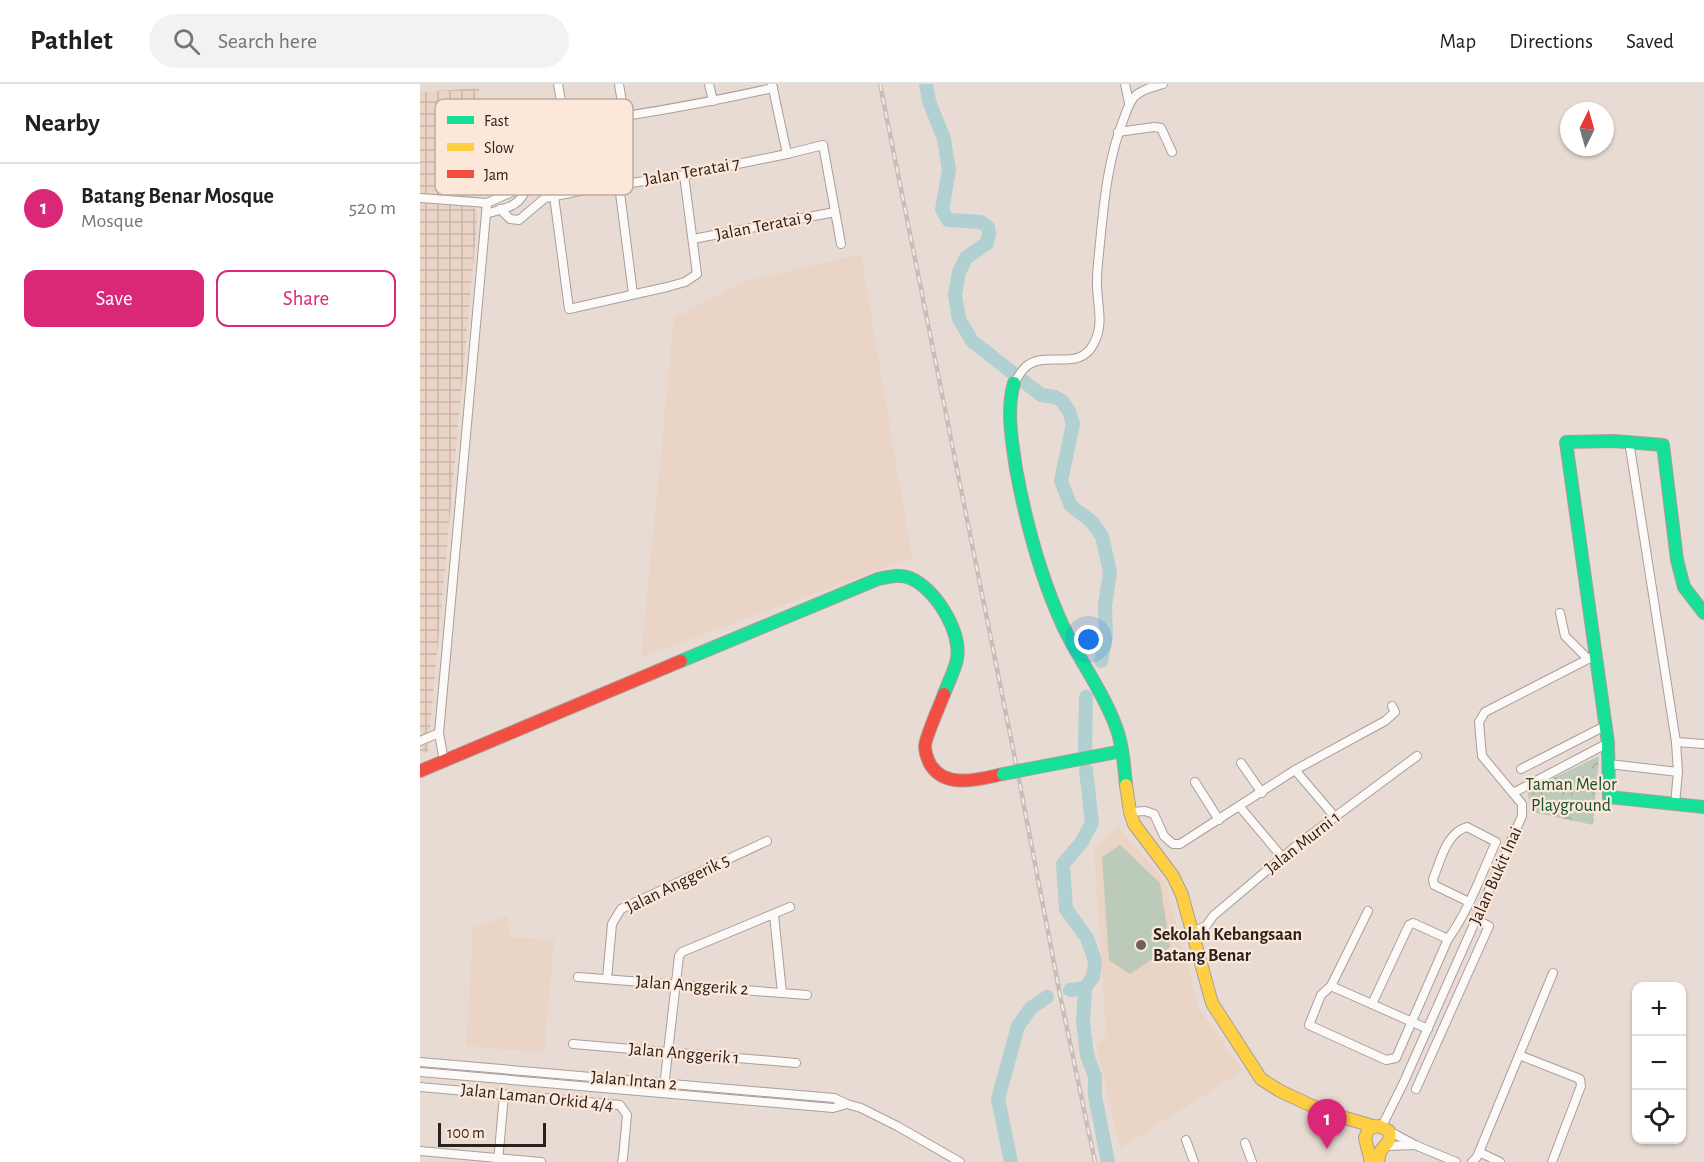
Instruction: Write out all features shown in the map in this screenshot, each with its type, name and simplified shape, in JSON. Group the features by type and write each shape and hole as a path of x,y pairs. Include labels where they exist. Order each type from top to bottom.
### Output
{"street":[{"path":"558,84 561,99"},
{"path":"619,84 621,99"},
{"path":"709,84 713,100"},
{"path":"1125,84 1130,103"},
{"path":"1163,84 1143,91 1130,103 1118,132 1106,187 1096,281 1100,318 1095,343 1082,357 1028,365 1017,378 1011,394 1010,415 1014,455 1023,506 1040,569 1064,627 1117,729 1130,812 1134,824 1173,876 1182,895 1212,1003 1261,1079 1284,1093 1343,1117 1381,1128 1456,1162"},
{"path":"633,113 713,100 772,86 787,154"},
{"path":"1118,132 1161,128 1172,152"},
{"name":"Jalan Teratai 7","path":"633,183 684,175 823,145 835,212"},
{"path":"554,196 569,309 685,282 698,274 684,175"},
{"path":"420,198 488,203 505,195"},
{"path":"486,214 511,206 518,202 523,195"},
{"name":"Jalan Teratai 7","path":"501,209 510,219 519,220 545,198 560,195"},
{"path":"620,195 633,294"},
{"path":"444,760 439,733 488,203"},
{"path":"835,212 841,244"},
{"name":"Jalan Teratai 9","path":"693,239 835,212"},
{"path":"1704,613 1684,586 1677,560 1663,445 1598,440 1566,442 1592,657 1608,743 1609,797 1704,807"},
{"path":"1629,441 1676,742 1678,772 1675,804"},
{"path":"420,771 892,575 913,579 922,584 948,615 954,628 957,659 925,746 931,767 942,777 953,781 1003,774 1122,751"},
{"path":"1560,613 1565,636 1592,657"},
{"name":"Jalan Bukit Inai","path":"1381,1128 1428,1029 1522,816 1522,804 1482,756 1479,722 1485,712 1592,657"},
{"path":"1130,812 1154,814 1164,836 1173,844 1180,844 1295,770 1385,721 1395,712 1392,706"},
{"path":"1521,769 1605,726"},
{"path":"1105,754 1113,747 1117,729"},
{"path":"420,741 439,733"},
{"path":"1676,742 1704,744"},
{"path":"1513,793 1608,743"},
{"path":"1105,754 1125,772"},
{"name":"Jalan Murni 1","path":"1192,932 1206,927 1214,916 1282,857 1417,756"},
{"path":"1241,763 1262,793"},
{"path":"1609,764 1678,772"},
{"path":"1295,770 1335,817"},
{"path":"1195,782 1219,820"},
{"path":"1240,807 1282,857"},
{"path":"1368,911 1331,986 1321,995 1309,1025 1382,1059 1396,1058 1448,939 1469,902 1496,842 1467,827 1459,829 1451,836 1433,879 1434,885 1469,902"},
{"name":"Jalan Anggerik 5","path":"607,979 612,924 621,909 767,841"},
{"path":"663,1093 679,956 682,952 790,907"},
{"path":"774,915 782,993"},
{"path":"1416,1089 1489,926 1476,920"},
{"path":"1372,1004 1408,926 1413,923 1448,939"},
{"path":"1472,1162 1479,1152 1553,973"},
{"name":"Jalan Anggerik 2","path":"578,977 807,995"},
{"path":"1331,986 1428,1029"},
{"name":"Jalan Anggerik 1","path":"573,1044 796,1063"},
{"path":"1519,1055 1580,1079 1581,1086 1552,1162"},
{"name":"Jalan Intan 2","path":"420,1062 834,1098 861,1108 897,1126 960,1162"},
{"name":"Jalan Intan 2","path":"420,1072 833,1108 847,1104"},
{"name":"Jalan Laman Orkid 4/4","path":"420,1087 620,1105 627,1115 622,1162"},
{"path":"498,1160 504,1095"},
{"path":"1343,1117 1372,1150 1382,1153 1415,1145"},
{"path":"1371,1162 1365,1141 1367,1131 1381,1128"},
{"path":"1381,1128 1390,1139 1382,1153"},
{"path":"1186,1140 1194,1162"},
{"path":"1245,1143 1252,1162"},
{"path":"420,1151 498,1160 541,1162"},
{"path":"1479,1152 1500,1162"}],"shaded area":[{"path":"480,88 478,99 435,99 435,195 462,195 478,213 428,751 420,755 420,92"},
{"path":"861,254 912,558 641,657 674,318 746,281"},
{"name":"Sekolah Kebangsaan Batang Benar","path":"1118,827 1165,881 1199,1009 1243,1071 1120,1148 1096,1045 1106,1035 1094,849"},
{"path":"507,916 510,937 554,940 544,1053 466,1046 473,928"}],"green space":[{"name":"Taman Melor Playground","path":"1599,756 1593,825 1532,812 1527,791"},
{"path":"1120,845 1160,883 1170,947 1130,974 1109,960 1102,857"}],"waterway":[{"path":"926,84 929,101 944,139 949,170 942,210 948,220 981,222 988,227 989,234 987,243 966,258 959,272 955,295 959,319 972,341 1041,395 1055,397 1062,401 1069,411 1073,424 1061,481 1071,506 1091,521 1102,536 1110,572 1105,605 1106,637 1101,661"},
{"path":"1085,749 1086,697"},
{"path":"1086,770 1092,823 1081,843 1063,864 1066,909 1087,938 1095,961 1093,977 1085,988 1083,1022 1087,1055 1095,1076 1095,1096 1108,1162"},
{"path":"1070,990 1085,988"},
{"path":"1011,1162 998,1099 1018,1026 1031,1008 1047,997"}],"railway":[{"path":"880,84 1095,1162"}],"traffic: fast":[{"path":"1014,383 1010,404 1012,437 1016,469 1029,529 1047,588 1063,626 1116,727 1122,748 1126,785"},
{"path":"1704,613 1684,587 1677,560 1663,445 1614,441 1566,442 1608,743 1609,797 1704,807"},
{"path":"681,661 878,579 902,576 910,578 929,591 951,624 955,636 957,659 944,694"},
{"path":"1044,766 1122,751"},
{"path":"1003,774 1044,766"}],"traffic: slow":[{"path":"1126,785 1134,824 1173,876 1182,895 1212,1003 1261,1079 1310,1105 1373,1126"},
{"path":"1371,1162 1365,1138 1369,1128 1379,1126 1389,1131 1389,1136 1380,1152 1378,1162"}],"traffic: jam":[{"path":"420,771 681,661"},
{"path":"944,694 925,746 930,764 936,772 954,780 974,780 1003,774"}],"place":[{"name":"Sekolah Kebangsaan Batang Benar","path":"1141,945"},
{"name":"Batang Benar Mosque","path":"1327,1149"}]}
